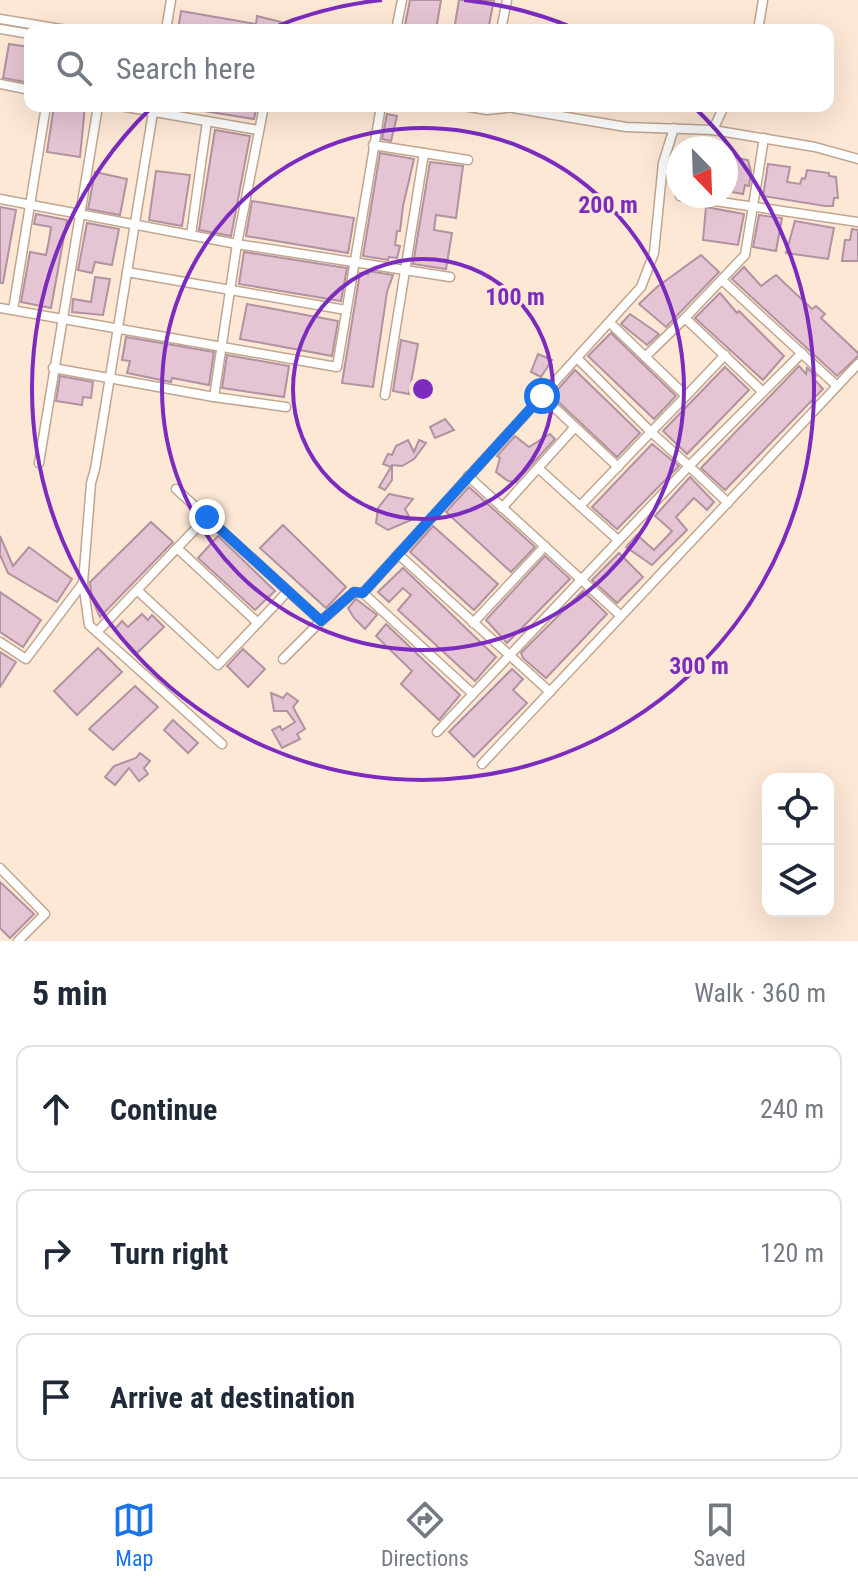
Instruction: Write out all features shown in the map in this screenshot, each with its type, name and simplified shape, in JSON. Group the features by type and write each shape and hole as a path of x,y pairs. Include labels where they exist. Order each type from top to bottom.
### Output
{"street":[{"path":"167,24 171,0"},
{"path":"397,24 402,0"},
{"path":"502,24 507,0"},
{"path":"759,24 763,0"},
{"path":"0,19 30,24"},
{"path":"0,29 24,33"},
{"path":"0,84 24,89"},
{"path":"13,310 45,112"},
{"path":"39,463 97,112"},
{"path":"154,112 91,483 83,583 89,625 222,744"},
{"path":"167,112 258,130"},
{"path":"214,397 237,244 262,112"},
{"path":"0,308 337,367 380,112"},
{"path":"534,112 626,127 713,130 858,159"},
{"path":"713,130 721,112"},
{"path":"191,235 207,121"},
{"path":"363,593 641,287 654,253 663,163 674,128"},
{"path":"645,357 745,255 764,138"},
{"path":"373,145 468,160"},
{"path":"385,395 424,153"},
{"path":"660,193 666,194"},
{"path":"0,199 237,244 450,277"},
{"path":"738,204 858,222"},
{"path":"127,272 346,310"},
{"path":"722,280 837,386"},
{"path":"685,318 763,392"},
{"path":"609,322 686,396"},
{"path":"437,732 689,466 802,353"},
{"path":"580,506 725,355"},
{"path":"577,358 728,503"},
{"path":"482,764 858,364"},
{"path":"53,368 286,407"},
{"path":"542,396 618,467"},
{"path":"502,508 575,427"},
{"path":"538,468 618,540"},
{"path":"468,476 621,616"},
{"path":"176,489 321,621"},
{"path":"97,632 207,517"},
{"path":"473,623 545,546"},
{"path":"177,548 258,623"},
{"path":"398,554 550,692"},
{"path":"0,642 26,659 83,583"},
{"path":"137,590 218,665 288,591"},
{"path":"283,659 354,592 363,593 473,694"},
{"path":"0,868 45,914 18,941"}],"building":[{"path":"410,0 441,0 437,24 405,24"},
{"path":"459,0 494,0 489,24 455,24"},
{"path":"181,11 256,24 179,24"},
{"path":"257,16 280,24 256,24"},
{"path":"9,44 24,46 24,82 3,78"},
{"path":"53,112 84,112 80,157 47,152"},
{"path":"210,112 256,112 254,119"},
{"path":"387,114 397,116 391,141 382,139"},
{"path":"215,130 250,136 231,236 199,230"},
{"path":"380,153 414,159 400,231 397,231 395,245 400,246 397,258 389,257 388,260 363,256"},
{"path":"738,158 748,160 751,172 749,186 745,185 743,194 738,193"},
{"path":"430,162 463,166 456,218 436,215 434,230 452,233 446,269 413,264"},
{"path":"768,164 790,167 787,182 800,184 807,170 829,173 829,176 836,177 838,198 834,198 833,206 825,206 763,196"},
{"path":"156,171 190,175 182,226 149,220"},
{"path":"95,172 127,179 120,215 88,209"},
{"path":"252,201 354,218 348,253 246,236"},
{"path":"0,207 16,210 3,283 0,283"},
{"path":"706,208 744,214 738,245 703,240"},
{"path":"36,214 67,220 51,308 21,302 30,252 46,255 49,240 51,227 34,224"},
{"path":"759,215 782,218 776,251 753,247"},
{"path":"795,221 834,228 828,259 786,253"},
{"path":"87,223 119,229 112,265 95,262 92,273 78,270"},
{"path":"852,229 858,230 858,261 842,261 845,240 850,240"},
{"path":"244,252 347,268 341,301 239,284"},
{"path":"701,255 719,272 666,327 639,304"},
{"path":"744,267 761,286 776,275 812,309 816,306 825,314 821,318 858,356 837,376 732,279"},
{"path":"368,271 393,275 387,292 373,387 342,383 360,273 368,274"},
{"path":"95,277 110,279 103,315 72,312 73,299 91,302"},
{"path":"720,293 784,356 763,380 695,318"},
{"path":"247,304 338,321 332,356 240,339"},
{"path":"630,314 659,334 647,345 621,324"},
{"path":"611,333 676,396 654,419 588,356"},
{"path":"126,337 214,352 209,385 172,378 171,382 127,373 130,361 122,360"},
{"path":"401,340 418,344 409,394 393,391"},
{"path":"538,354 552,360 541,377 531,372"},
{"path":"227,355 289,366 284,397 222,388"},
{"path":"799,366 806,374 807,368 816,376 814,379 823,389 725,490 701,468"},
{"path":"725,367 749,390 687,454 663,431"},
{"path":"575,370 640,433 617,457 552,396"},
{"path":"60,376 93,382 91,398 83,397 82,405 56,401"},
{"path":"445,419 454,430 435,438 430,427"},
{"path":"550,434 555,439 516,482 508,481 496,472 500,458 497,456 515,436 529,447"},
{"path":"408,440 414,452 419,440 426,443 414,459 402,466 392,465 392,480 385,490 379,487 391,467 383,464 388,454 392,455 396,446"},
{"path":"652,444 679,466 617,529 592,507"},
{"path":"690,477 714,502 707,510 694,498 676,517 687,530 652,565 626,547 637,535 654,550 672,531 655,516"},
{"path":"469,487 535,547 511,572 446,512"},
{"path":"389,494 413,499 405,509 411,520 388,530 376,523 378,508"},
{"path":"151,522 173,542 100,617 92,599 90,582"},
{"path":"283,525 346,587 326,608 260,548"},
{"path":"433,526 498,584 474,610 410,552"},
{"path":"0,536 13,566 29,547 72,579 57,602 8,573 0,555"},
{"path":"218,536 275,591 255,610 198,558"},
{"path":"619,553 643,577 617,603 592,580"},
{"path":"545,556 570,579 507,643 486,620"},
{"path":"403,568 496,657 475,681 398,610 411,595 403,588 389,602 378,592"},
{"path":"583,591 607,614 546,678 521,653"},
{"path":"0,592 41,620 23,647 0,632"},
{"path":"356,599 377,615 365,629 348,608"},
{"path":"142,614 148,620 152,615 164,627 137,653 114,630 122,621 128,627"},
{"path":"386,624 460,695 439,720 401,684 412,671 376,636"},
{"path":"98,648 122,672 77,715 54,691"},
{"path":"243,649 265,669 248,687 227,666"},
{"path":"0,652 16,662 0,687"},
{"path":"512,669 523,679 513,690 527,703 474,757 449,732"},
{"path":"135,686 158,707 113,750 89,729"},
{"path":"271,693 283,698 287,693 298,701 293,707 305,729 297,734 300,739 282,748 272,730 280,726 282,730 295,722 287,711 274,711"},
{"path":"173,720 198,743 188,753 164,730"},
{"path":"140,753 150,761 144,768 148,774 139,781 129,768 115,785 105,777 114,766 136,758"},
{"path":"0,882 34,914 10,938 0,928"}],"route":[{"path":"207,517 321,621 354,592 363,593 542,396"}]}
